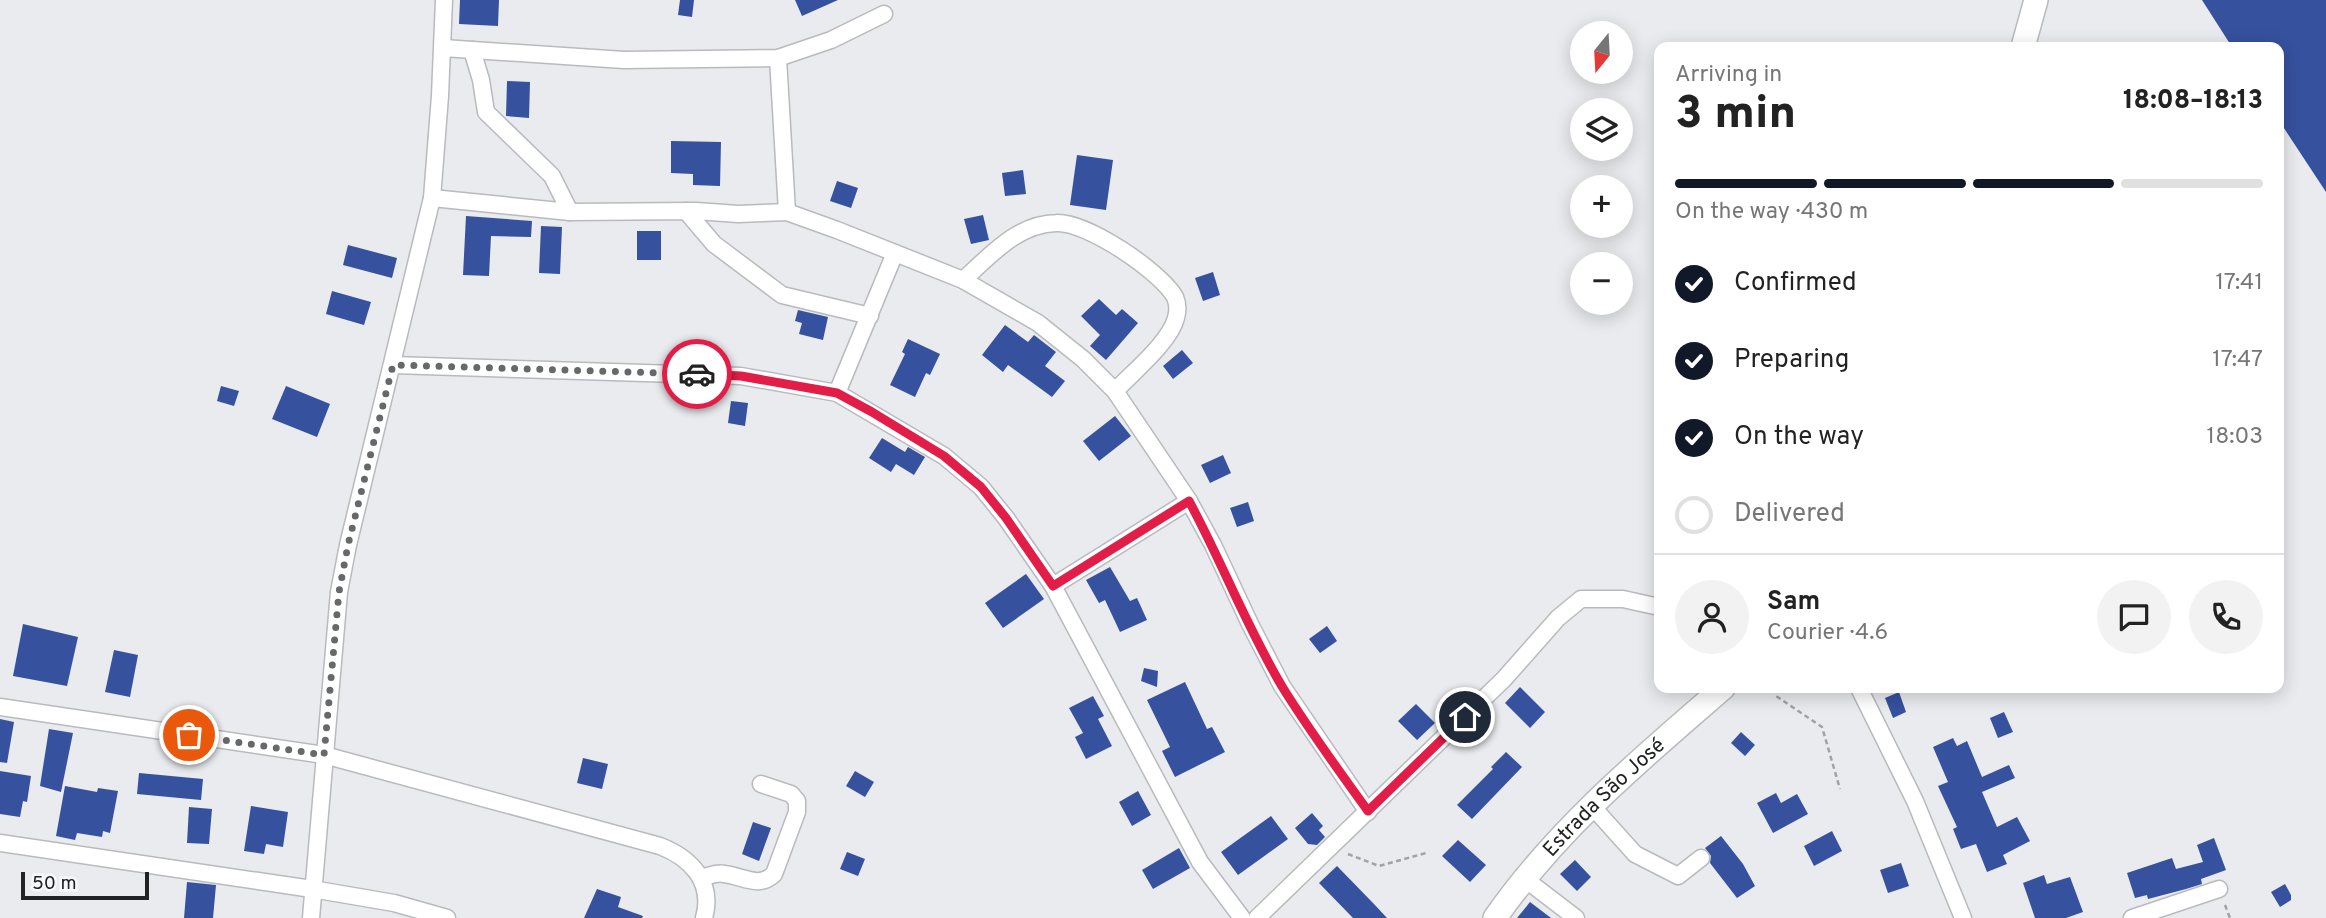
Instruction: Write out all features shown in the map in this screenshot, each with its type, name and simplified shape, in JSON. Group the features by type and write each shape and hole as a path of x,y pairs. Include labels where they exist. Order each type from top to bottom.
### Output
{"street":[{"path":"311,918 339,592 432,198 444,0"},
{"path":"2024,42 2036,0"},
{"path":"443,48 624,60 778,58 831,40 884,14"},
{"path":"472,50 481,80 486,113 552,176 570,212"},
{"path":"778,58 787,212"},
{"path":"432,198 570,212 787,212 963,281 1038,323 1083,359 1115,391 1189,501 1282,686 1368,811"},
{"path":"686,211 714,244 782,295 870,316"},
{"path":"963,281 1007,241 1023,231 1054,222 1070,223 1087,229 1159,278 1178,305 1175,321 1154,350 1115,391"},
{"path":"837,393 895,253"},
{"path":"393,365 741,376 837,393 944,456 981,487 1053,586 1200,862 1242,918"},
{"path":"1053,586 1189,501"},
{"path":"1257,918 1504,679 1558,618 1581,599 1623,599 1654,606"},
{"name":"Estrada São José","path":"1495,918 1540,860 1591,805 1717,693"},
{"path":"1861,693 1915,801 1963,918"},
{"path":"0,707 324,755 660,846 687,860 701,878 707,898 704,918"},
{"path":"701,878 721,873 757,882 767,881 774,874 797,812 797,802 791,794 761,783"},
{"path":"1591,805 1635,854 1678,876 1701,858"},
{"path":"0,843 312,889 394,903 447,918"},
{"path":"1525,880 1576,918"},
{"path":"2132,918 2219,889"}],"path":[{"path":"1776,693 1776,696 1822,727 1840,789"},
{"path":"1333,845 1350,856 1379,866 1426,853"}],"building":[{"path":"460,0 499,0 498,26 459,24"},
{"path":"680,0 694,0 692,17 678,15"},
{"path":"795,0 838,0 802,16"},
{"path":"2202,0 2326,0 2326,192 2284,128 2284,42 2229,42"},
{"path":"507,81 530,82 529,118 506,116"},
{"path":"671,141 721,142 720,186 693,185 693,174 671,173"},
{"path":"1077,155 1113,160 1106,210 1070,205"},
{"path":"1023,170 1026,194 1005,196 1002,173"},
{"path":"837,181 858,188 851,208 830,201"},
{"path":"983,215 989,240 971,244 964,219"},
{"path":"466,216 532,221 531,237 491,236 489,276 463,275"},
{"path":"541,226 562,227 560,274 539,273"},
{"path":"637,231 661,231 661,260 637,260"},
{"path":"348,245 397,258 392,278 343,265"},
{"path":"1213,272 1220,295 1203,301 1195,278"},
{"path":"332,291 371,302 364,325 326,314"},
{"path":"1099,299 1116,315 1122,309 1138,323 1106,360 1090,346 1100,335 1081,316"},
{"path":"798,310 828,317 823,340 799,334 802,323 795,321"},
{"path":"1005,325 1028,342 1034,335 1056,352 1045,366 1065,381 1052,397 1008,365 1003,372 982,355"},
{"path":"908,339 940,354 930,375 926,373 915,397 890,385 905,354 902,352"},
{"path":"1182,350 1193,363 1173,379 1163,366"},
{"path":"221,386 239,391 234,406 217,401"},
{"path":"286,386 330,404 317,437 272,419"},
{"path":"731,401 748,403 745,426 728,423"},
{"path":"1115,416 1131,436 1099,461 1083,441"},
{"path":"882,438 905,452 908,447 925,457 914,475 896,464 891,472 869,458"},
{"path":"1223,455 1231,473 1210,483 1201,465"},
{"path":"1248,502 1254,521 1237,527 1230,508"},
{"path":"1110,567 1130,601 1137,598 1147,620 1120,632 1105,600 1099,603 1086,580"},
{"path":"1026,574 1044,599 1003,628 985,603"},
{"path":"23,624 78,637 67,686 13,676"},
{"path":"1327,626 1337,641 1320,653 1309,639"},
{"path":"114,650 138,655 130,697 105,692"},
{"path":"1144,668 1158,671 1157,687 1141,681"},
{"path":"1185,682 1207,729 1212,727 1225,752 1175,777 1162,751 1170,747 1147,700"},
{"path":"1520,687 1545,712 1530,728 1505,703"},
{"path":"1899,693 1906,712 1893,718 1885,698"},
{"path":"1093,696 1104,716 1098,719 1112,746 1086,759 1075,737 1083,733 1069,708"},
{"path":"1416,704 1435,723 1417,740 1398,721"},
{"path":"2004,712 2013,732 1998,738 1990,718"},
{"path":"0,719 14,722 7,763 0,762"},
{"path":"49,729 73,733 61,792 40,786"},
{"path":"1741,732 1755,745 1745,756 1731,743"},
{"path":"1953,738 1957,746 1967,741 1982,777 2009,765 2015,778 1982,792 1997,827 2017,817 2030,841 2003,855 2007,864 1987,872 1976,844 1961,849 1953,829 1957,827 1938,786 1948,782 1933,747"},
{"path":"1506,752 1522,767 1472,819 1457,805"},
{"path":"583,758 608,764 602,789 577,783"},
{"path":"0,771 31,776 27,802 23,801 20,817 0,814"},
{"path":"855,771 874,782 865,797 846,786"},
{"path":"139,773 203,779 201,800 137,794"},
{"path":"65,786 97,792 98,788 118,791 110,833 103,831 102,837 77,833 75,840 56,836"},
{"path":"1138,791 1151,815 1132,826 1119,802"},
{"path":"1776,793 1781,803 1797,794 1808,814 1773,833 1757,803"},
{"path":"251,806 288,812 283,847 266,844 264,854 244,851"},
{"path":"189,807 212,809 209,844 187,843"},
{"path":"1312,813 1323,826 1319,830 1325,837 1317,845 1308,844 1295,828"},
{"path":"1271,816 1288,839 1238,875 1221,852"},
{"path":"753,822 771,828 759,861 742,854"},
{"path":"1832,831 1842,851 1814,866 1804,846"},
{"path":"1721,836 1743,864 1755,886 1737,898 1710,863 1711,856 1705,848"},
{"path":"2214,838 2226,870 2201,879 2202,884 2186,889 2148,899 2147,895 2135,898 2127,873 2172,858 2176,869 2203,862 2197,845"},
{"path":"1458,840 1486,865 1470,882 1442,856"},
{"path":"1179,848 1190,868 1153,889 1142,870"},
{"path":"847,852 865,859 858,876 840,869"},
{"path":"1575,860 1591,877 1577,891 1560,874"},
{"path":"1901,863 1909,886 1888,893 1880,870"},
{"path":"1337,866 1387,918 1353,918 1319,883"},
{"path":"2044,875 2047,884 2070,877 2083,912 2066,918 2035,918 2023,883"},
{"path":"187,882 216,885 213,918 184,918"},
{"path":"2285,884 2291,900 2280,907 2271,892"},
{"path":"597,889 621,897 618,907 643,916 642,918 584,918"},
{"path":"1530,902 1551,918 1517,918"}],"way so far":[{"path":"189,735 324,755 339,592 348,545 393,365 697,374"}],"route":[{"path":"697,374 741,376 837,393 872,412 944,456 981,487 1053,586 1189,501 1282,686 1368,811 1465,717"}]}
